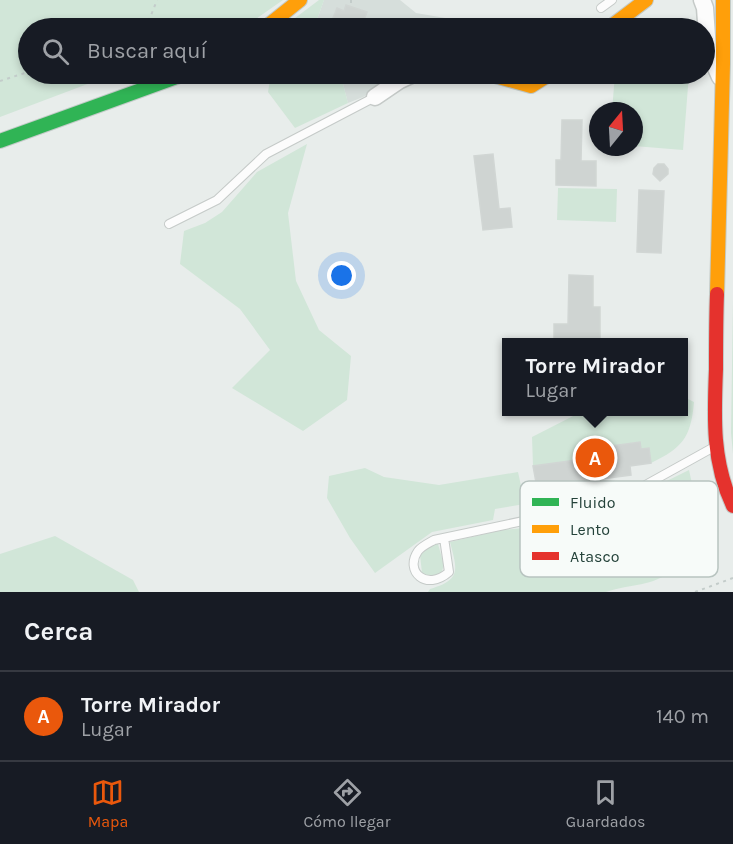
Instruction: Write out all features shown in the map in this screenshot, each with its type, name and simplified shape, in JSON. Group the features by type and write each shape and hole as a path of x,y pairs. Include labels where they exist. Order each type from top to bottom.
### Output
{"main road":[{"path":"278,18 300,0"},
{"path":"622,18 646,0"},
{"path":"723,0 718,196 717,446 722,479 733,506"},
{"path":"718,196 733,42"},
{"path":"0,141 158,84"}],"street":[{"path":"702,0 706,18"},
{"path":"715,66 722,82"},
{"path":"375,97 391,84"}],"lane":[{"path":"602,8 612,0"},
{"path":"169,224 218,201 266,154 375,97"},
{"path":"653,481 717,446"},
{"path":"444,538 449,572 441,580 428,583 422,581 416,575 415,566 416,555 420,548 434,540 520,522"}],"path":[{"path":"150,18 157,0"},
{"path":"351,0 351,7"},
{"path":"0,81 18,75"},
{"path":"695,592 733,578"}],"shaded area":[{"path":"324,0 400,0 416,13 445,18 318,18"},
{"path":"343,84 382,84 363,97 348,103"}],"green space":[{"path":"0,0 283,0 257,18 18,18 18,84 87,84 0,117"},
{"path":"319,0 324,0 318,18 295,18"},
{"path":"269,84 343,84 348,103 295,128 268,92"},
{"path":"614,84 688,84 683,150 643,147 643,102 613,102"},
{"path":"307,144 288,213 296,281 319,330 351,356 347,400 303,431 232,388 270,350 240,309 180,264 184,231 205,223 222,212 257,172"},
{"path":"558,188 617,189 616,222 557,220"},
{"path":"733,299 733,454 731,433"},
{"path":"688,399 694,402 690,425 683,440 677,447 651,463 649,448 641,449 639,442 576,451 577,460 533,466 532,437 573,416 688,416"},
{"path":"365,468 384,477 439,485 518,472 520,505 495,509 493,520 432,532 375,573 350,538 327,498 329,476"},
{"path":"689,470 691,481 667,481"},
{"path":"520,528 520,577 662,577 606,592 428,592 448,582 455,572 450,542"},
{"path":"55,536 133,580 139,592 0,592 0,554"},
{"path":"438,544 444,565 441,574 427,577 422,573 420,555 431,545"}],"building":[{"path":"346,5 367,12 365,18 333,18 337,8 344,11"},
{"path":"562,120 582,120 581,161 596,161 596,186 556,185 556,160 561,160"},
{"path":"493,154 499,209 510,208 512,227 483,230 474,156"},
{"path":"658,164 664,164 668,169 668,174 660,181 653,174"},
{"path":"639,190 664,191 661,253 637,252"},
{"path":"569,275 593,276 593,307 600,307 600,338 554,338 554,324 568,324"},
{"path":"640,442 641,449 649,448 651,463 630,466 631,475 593,481 536,481 533,466 577,460 575,451"}],"traffic: fast":[{"path":"0,141 157,84"}],"traffic: slow":[{"path":"278,18 300,0"},
{"path":"622,18 646,0"},
{"path":"717,294 723,0"},
{"path":"524,84 531,86 534,84"}],"traffic: jam":[{"path":"717,294 716,439 721,473 733,506"}],"place":[{"name":"Torre Mirador","path":"595,458"}]}
